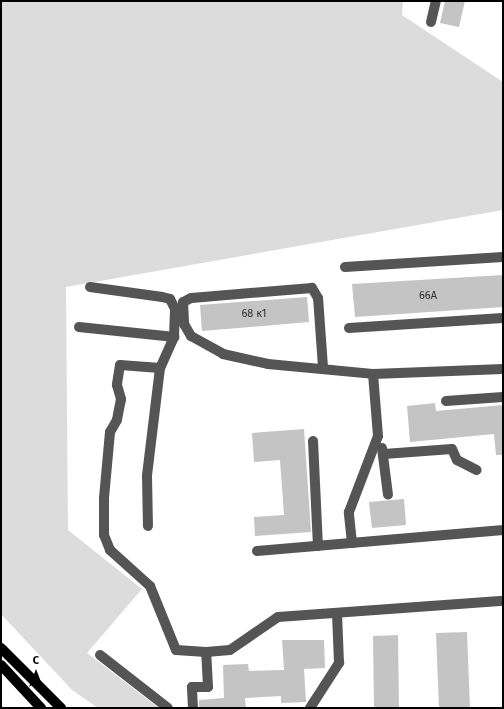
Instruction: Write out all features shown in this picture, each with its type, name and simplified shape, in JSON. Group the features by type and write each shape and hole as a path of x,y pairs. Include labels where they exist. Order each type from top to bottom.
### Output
{"main road":[{"path":"1,648 61,708"},
{"path":"1,665 41,708"}],"lane":[{"path":"431,22 436,1"},
{"path":"345,267 503,257"},
{"path":"90,287 170,299 175,309 174,337 160,368 147,476 148,526"},
{"path":"323,367 318,298 312,288 191,298 183,302 186,331 223,354 268,364 323,367 373,374 503,369"},
{"path":"349,328 503,318"},
{"path":"79,327 174,337"},
{"path":"160,368 120,365 117,385 121,399 117,420 110,432 104,498 104,535 110,550 150,586 176,650 206,652 230,650 278,617 503,601"},
{"path":"373,374 378,436 384,454 388,495"},
{"path":"446,401 503,397"},
{"path":"352,543 349,512 378,436"},
{"path":"313,441 318,546"},
{"path":"384,454 452,449 457,460 477,470"},
{"path":"257,551 503,530"},
{"path":"310,708 339,663 337,613"},
{"path":"193,708 192,687 208,687 206,652"},
{"path":"100,655 168,708"}],"shaded area":[{"path":"1,1 403,1 402,15 503,82 503,210 66,287 68,530 142,589 87,653 159,708 98,708 72,690 1,614"}],"building":[{"path":"445,1 465,1 459,27 440,23"},
{"path":"503,275 503,307 355,317 352,284"},
{"path":"307,297 309,322 202,331 200,305"},
{"path":"435,403 436,411 503,405 503,455 496,455 494,434 410,442 407,406"},
{"path":"304,429 311,532 255,536 254,517 284,515 280,460 254,462 252,433"},
{"path":"404,499 406,525 372,528 369,502"},
{"path":"467,632 470,708 439,708 436,633"},
{"path":"398,635 399,708 374,708 373,636"},
{"path":"282,640 324,640 325,668 304,669 306,702 281,703 281,696 245,698 246,708 199,708 199,700 224,698 223,665 248,664 249,671 284,670"}]}
